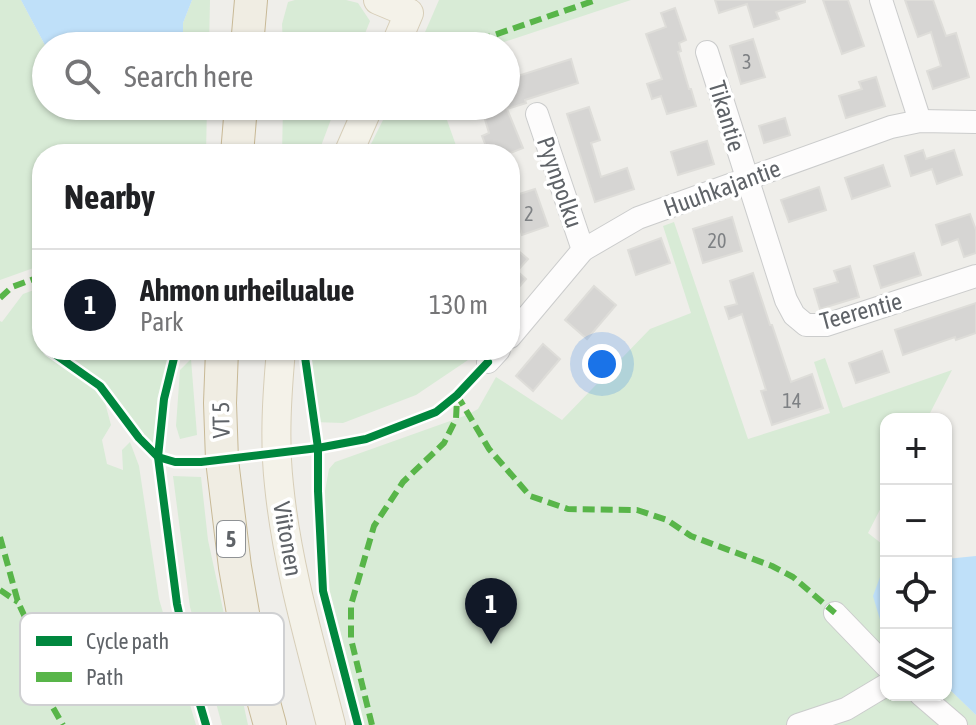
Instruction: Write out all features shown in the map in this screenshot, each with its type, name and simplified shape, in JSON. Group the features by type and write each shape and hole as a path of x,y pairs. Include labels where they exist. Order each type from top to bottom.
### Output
{"highway":[{"path":"248,32 251,0"},
{"path":"238,144 240,120"},
{"name":"VT 5","path":"222,360 222,460 243,613"},
{"name":"VT 5","path":"265,705 270,725"}],"main road":[{"path":"378,0 412,7 401,32"},
{"path":"352,144 363,120"},
{"name":"Viitonen","path":"280,360 276,432 288,549 331,725"}],"street":[{"path":"881,0 920,121"},
{"name":"Tikantie","path":"707,52 747,179"},
{"name":"Pyynpolku","path":"537,114 583,250"},
{"name":"Huuhkajantie","path":"520,325 583,250 638,218 891,127 920,121 976,122"},
{"name":"Teerentie","path":"747,179 786,300 794,315 806,325 826,325 976,276"},
{"path":"835,613 880,660"},
{"path":"798,725 846,709 880,689"},
{"path":"928,701 956,725"}],"green space":[{"path":"0,0 21,0 38,32 32,32 32,120 207,120 206,144 32,144 32,269 0,280"},
{"path":"192,0 210,0 209,32 183,32 183,23"},
{"path":"346,0 358,3 370,21 366,32 282,32 288,2"},
{"path":"439,0 631,0 520,37 520,32 425,32"},
{"path":"283,120 331,120 322,144 282,144"},
{"path":"383,120 447,120 455,144 371,144"},
{"path":"674,222 748,439 830,413 814,362 825,358 843,408 952,370 930,413 880,413 880,510 868,533 880,542 880,701 952,701 952,692 976,715 976,725 363,725 328,592 325,491 329,469 335,462 478,409 496,377 562,420 650,329 691,313 663,226"},
{"path":"32,291 32,360 173,360 164,396 158,457 101,388 111,425 102,440 107,464 123,470 122,450 130,442 139,466 163,613 20,613 20,705 190,705 196,725 0,725 0,321 23,294"},
{"path":"191,360 197,435 180,439 176,426 180,370"},
{"path":"305,360 468,360 416,395 343,423 313,422"},
{"path":"173,476 201,477 208,540 224,613 192,613"},
{"path":"217,705 244,705 248,725 222,725"}],"water":[{"path":"21,0 192,0 183,23 183,32 38,32"},
{"path":"976,556 976,715 952,692 952,558"},
{"path":"880,577 880,620 873,596"}],"building":[{"path":"715,0 805,2 776,12 779,19 754,27 747,4 719,13"},
{"path":"823,0 848,0 864,46 842,54"},
{"path":"905,0 933,0 946,36 956,33 969,77 933,89 927,71 941,66 931,32 918,37"},
{"path":"675,8 686,40 679,43 681,51 678,52 696,106 667,114 661,96 652,99 647,84 662,79 646,34 666,27 661,13"},
{"path":"753,39 765,77 741,84 730,46"},
{"path":"571,59 578,83 525,100 526,103 520,105 520,75"},
{"path":"876,77 885,106 846,118 839,96 862,89 859,82"},
{"path":"589,107 600,140 591,143 601,177 627,168 634,189 595,202 567,114"},
{"path":"785,118 790,135 764,143 759,126"},
{"path":"485,120 512,120 523,148 520,149 520,144 485,144 482,136 489,133"},
{"path":"707,141 714,164 678,175 671,152"},
{"path":"923,150 926,159 954,150 962,175 937,184 932,169 911,176 905,156"},
{"path":"883,165 890,186 852,199 845,178"},
{"path":"819,187 826,210 789,222 781,200"},
{"path":"535,189 548,226 522,235 520,194"},
{"path":"970,214 976,230 976,253 964,257 958,239 942,245 936,225"},
{"path":"732,217 742,251 703,263 693,229"},
{"path":"661,238 670,263 636,275 628,250"},
{"path":"520,252 528,259 520,268"},
{"path":"914,253 921,275 881,288 874,266"},
{"path":"850,266 859,297 820,309 814,289 838,282 834,271"},
{"path":"753,273 791,382 812,374 823,408 772,425 761,391 766,390 742,314 729,319 725,307 737,304 730,281"},
{"path":"594,286 616,305 587,339 565,320"},
{"path":"976,303 976,333 903,355 895,330"},
{"path":"543,344 560,359 533,391 516,376"},
{"path":"882,351 889,372 856,383 849,363"}],"marked path":[{"path":"503,32 596,0"},
{"path":"0,298 12,287 32,280"},
{"path":"457,395 489,449 530,496 568,509 637,510 667,520 691,536 793,577 835,613"},
{"path":"372,725 351,639 351,605 374,526 403,482 444,443 456,419 457,399"},
{"path":"0,537 23,613"},
{"path":"0,590 18,602"},
{"path":"52,705 63,725"}],"cycle path":[{"path":"63,360 100,386 139,438 158,457 175,462 201,462 318,448 366,439 436,412 488,362"},
{"path":"174,360 164,399 158,457 179,613"},
{"path":"305,360 318,448 323,591 358,725"},
{"path":"200,705 206,725"}],"place":[{"name":"Ahmon urheilualue","path":"491,644"}]}
